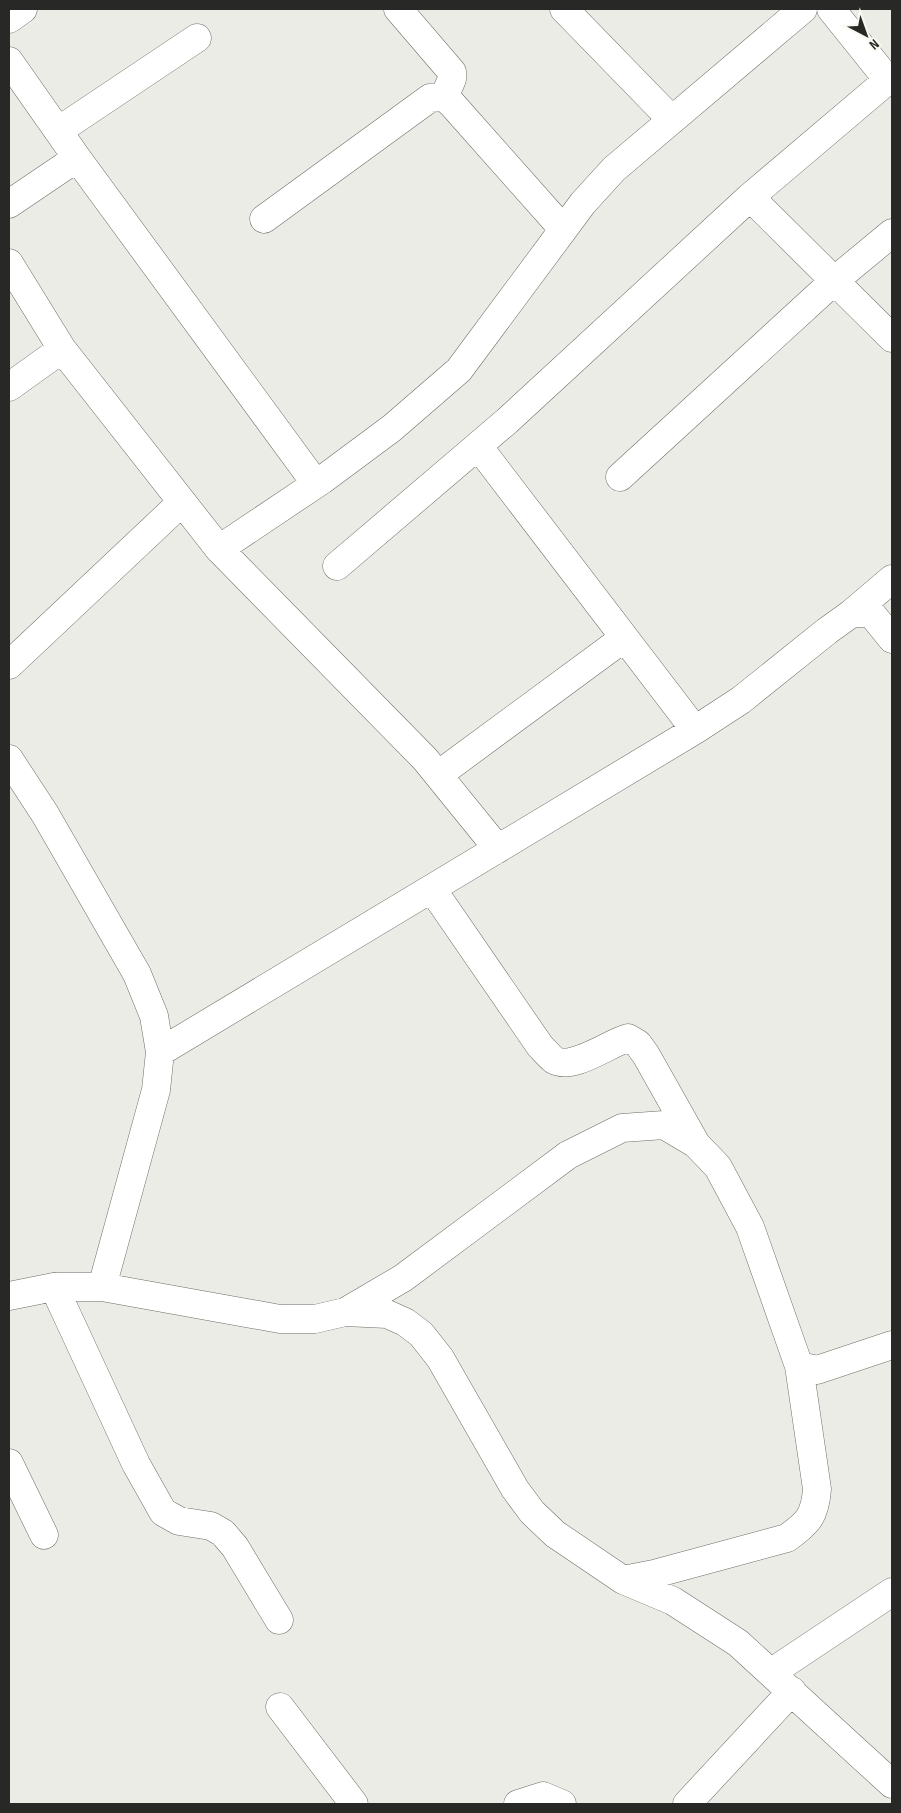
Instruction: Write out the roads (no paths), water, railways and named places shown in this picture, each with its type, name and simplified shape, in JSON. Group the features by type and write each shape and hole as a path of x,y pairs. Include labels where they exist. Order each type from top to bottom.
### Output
{"street":[{"path":"9,19 23,9"},
{"path":"398,9 452,72 452,79 444,97"},
{"path":"564,9 672,120"},
{"path":"219,548 316,484 392,428 459,370 583,203 614,169 803,9"},
{"path":"337,566 478,446 750,197 890,82 831,9"},
{"path":"58,131 197,38"},
{"path":"9,61 77,158 316,484"},
{"path":"264,219 430,98 444,97"},
{"path":"444,97 563,229"},
{"path":"9,204 77,158"},
{"path":"750,197 892,338"},
{"path":"620,477 834,281 892,233"},
{"path":"9,263 62,349 219,548 372,702 438,775 498,849"},
{"path":"9,387 62,349"},
{"path":"478,446 695,730"},
{"path":"9,665 182,502"},
{"path":"160,1052 742,700 892,579"},
{"path":"852,613 871,613 892,639"},
{"path":"438,775 624,638"},
{"path":"9,759 45,814 137,974 154,1016 160,1052 156,1090 102,1287"},
{"path":"432,889 545,1051 555,1061 572,1062 628,1038 638,1044 696,1144 718,1167 750,1227 799,1366 817,1489 816,1508 805,1525 786,1538 654,1574 623,1580"},
{"path":"345,1312 403,1278 568,1155 622,1128 664,1125 696,1144"},
{"path":"54,1287 136,1464 163,1512 179,1521 211,1526 223,1533 235,1547 279,1620"},
{"path":"9,1296 54,1287 102,1287 280,1319 315,1319 345,1312 387,1314 405,1322 421,1334 440,1358 506,1475 532,1512 555,1534 623,1580 673,1601 738,1643 772,1672 892,1784"},
{"path":"799,1366 817,1370 892,1345"},
{"path":"9,1463 44,1536"},
{"path":"772,1672 892,1592"},
{"path":"687,1804 792,1691"},
{"path":"280,1707 354,1804"},
{"path":"518,1804 543,1796 562,1804"}]}
